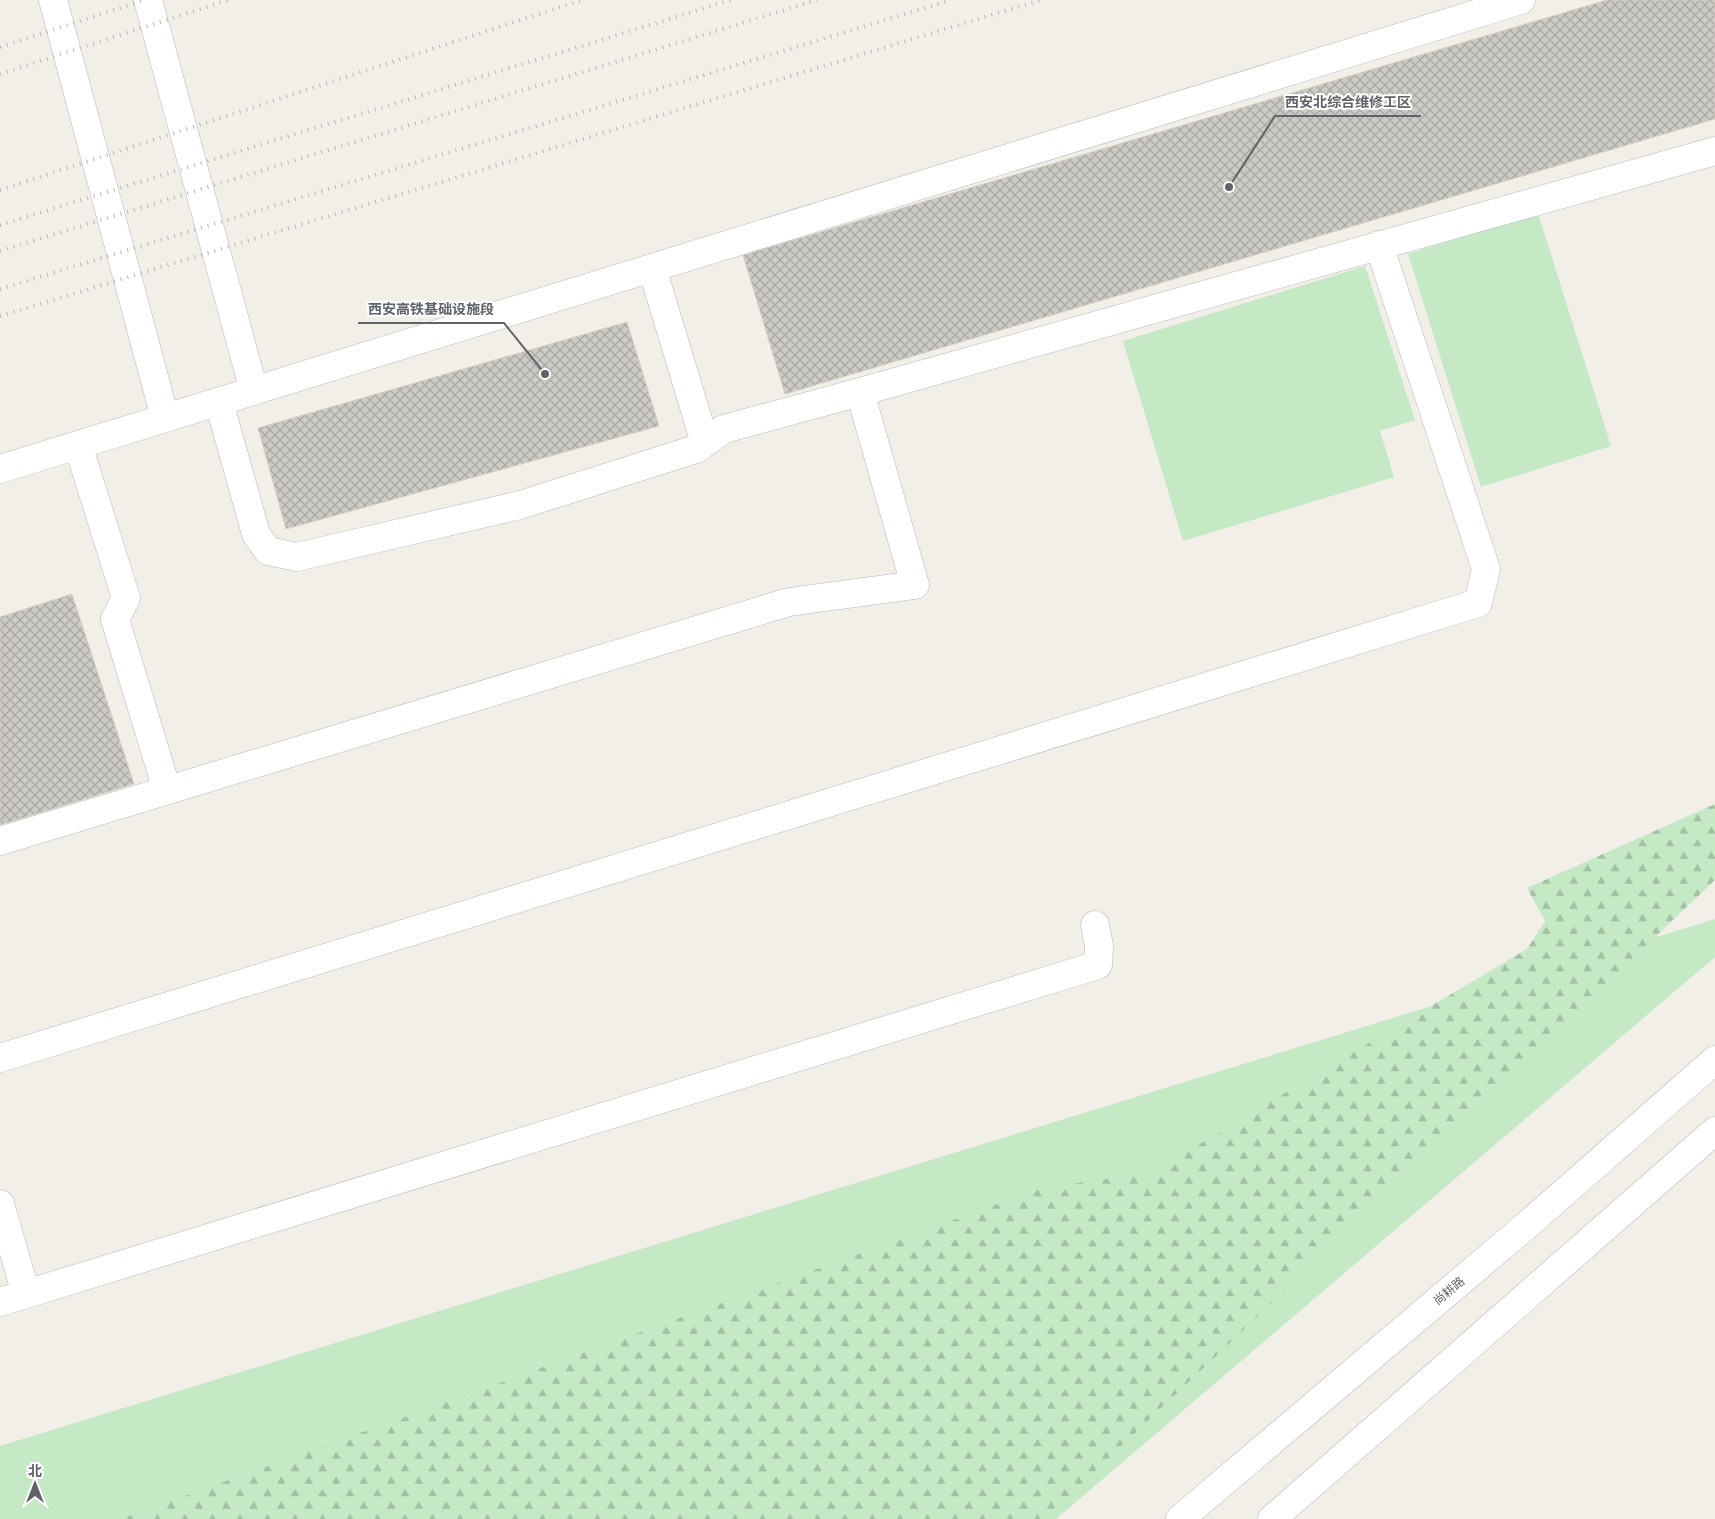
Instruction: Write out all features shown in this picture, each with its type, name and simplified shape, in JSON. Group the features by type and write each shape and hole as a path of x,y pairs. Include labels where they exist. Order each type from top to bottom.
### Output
{"street":[{"path":"53,0 165,418"},
{"path":"148,0 254,391"},
{"path":"0,469 1521,0"},
{"path":"219,402 256,534 268,551 297,557 520,505 696,449 724,429 1715,151"},
{"path":"0,1058 1478,603 1486,568 1379,245"},
{"path":"652,268 705,443"},
{"path":"0,841 789,602 914,585 860,392"},
{"path":"78,445 126,598 115,619 168,790"},
{"path":"0,1204 13,1298 1098,965 1100,946 1095,925"},
{"name":"尚耕路","path":"1180,1519 1527,1225 1715,1060"},
{"path":"1272,1519 1715,1131"}],"green space":[{"path":"1538,213 1611,446 1481,487 1408,254"},
{"path":"1365,266 1415,420 1380,431 1394,477 1183,541 1123,341"},
{"path":"1715,804 1715,880 1070,1495 1041,1519 120,1519 1043,1188 1153,1172 1527,949 1545,921 1527,888"},
{"path":"1715,919 1715,957 1056,1519 0,1519 0,1446"}],"building":[{"path":"1607,0 1715,0 1715,119 785,394 743,255"},
{"path":"627,322 659,426 286,529 258,428"},
{"path":"72,594 134,784 0,825 0,617"}],"railway":[{"path":"0,47 145,0"},
{"path":"0,74 228,0"},
{"path":"0,190 582,0"},
{"path":"0,225 731,0"},
{"path":"0,251 817,0"},
{"path":"0,289 951,0"},
{"path":"0,316 1041,0"}],"place":[{"name":"西安北综合维修工区","path":"1229,187"},
{"name":"西安高铁基础设施段","path":"545,374"}]}
